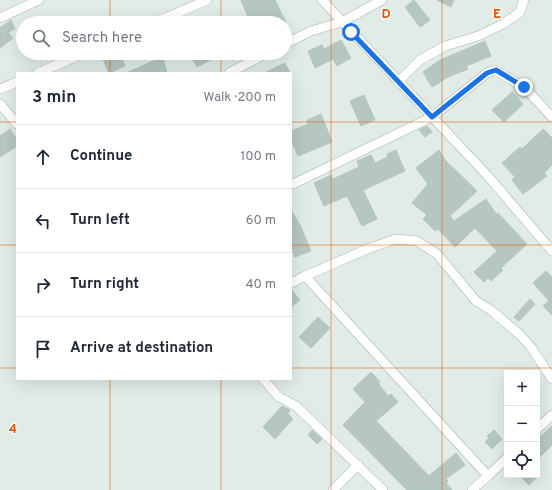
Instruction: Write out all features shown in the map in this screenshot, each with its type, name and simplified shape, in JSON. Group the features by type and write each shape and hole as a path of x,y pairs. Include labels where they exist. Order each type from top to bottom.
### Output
{"street":[{"path":"0,18 39,0"},
{"path":"170,16 207,0"},
{"path":"322,0 487,175 552,251"},
{"path":"292,40 311,31 342,22 382,0"},
{"path":"398,82 420,60 445,46 478,36 503,24 520,12 524,0"},
{"path":"40,72 68,60"},
{"path":"231,72 254,60"},
{"path":"292,185 432,117 487,73 496,70 524,87 552,117"},
{"path":"0,89 16,82"},
{"path":"0,104 16,123"},
{"path":"292,282 370,248 396,240 417,241 438,254 476,301 492,311 518,333 531,347 552,379"},
{"path":"305,276 488,476"},
{"path":"264,380 279,397 296,406 383,490"},
{"path":"540,426 552,415"},
{"path":"472,490 504,461"},
{"path":"332,490 358,465"}],"building":[{"path":"241,0 275,0 283,16 248,16"},
{"path":"414,0 430,20 420,27 405,7"},
{"path":"437,0 454,0 451,7"},
{"path":"11,20 15,29 8,32 13,38 0,48 0,28"},
{"path":"341,40 351,58 337,66 333,59 315,68 308,51 322,45 324,49"},
{"path":"485,41 491,56 466,66 468,69 448,77 432,87 423,72 440,60"},
{"path":"103,60 123,60 125,66 109,72"},
{"path":"164,60 167,72 128,72 151,62"},
{"path":"194,60 210,60 197,67"},
{"path":"285,63 290,72 266,72"},
{"path":"512,92 523,104 504,122 492,110"},
{"path":"364,95 375,120 361,126 350,101"},
{"path":"321,114 332,142 298,156 292,142 292,131 308,124 307,120"},
{"path":"427,126 432,132 425,137 419,130"},
{"path":"10,129 16,138 16,147 0,157 0,136"},
{"path":"543,129 552,138 552,165 544,173 547,176 523,194 512,180 515,177 502,163 520,147 522,149"},
{"path":"396,150 405,171 363,190 377,219 362,226 347,196 324,206 314,183 331,175 333,179 359,167 357,161 371,155 375,163 388,157 387,154"},
{"path":"439,150 446,161 477,191 450,216 454,221 486,199 496,214 498,213 527,244 501,268 503,270 491,281 488,278 484,282 474,272 497,251 475,228 455,247 438,229 435,231 423,219 427,215 412,203 428,184 416,168"},
{"path":"292,212 300,225 311,251 295,257 292,250"},
{"path":"546,271 552,277 552,315 543,306 549,301 533,283"},
{"path":"292,290 300,300 292,306"},
{"path":"530,299 535,304 519,321 514,317"},
{"path":"318,317 330,328 311,348 299,337"},
{"path":"371,372 380,382 378,383 388,396 391,394 398,402 376,421 429,476 456,453 465,465 446,479 448,481 446,483 452,490 407,490 343,425 365,402 353,389"},
{"path":"282,406 290,410 288,414 293,419 275,439 263,427"},
{"path":"552,426 552,445 540,457 540,442 540,437"},
{"path":"312,430 322,439 317,444 308,435"},
{"path":"494,430 502,439 492,449 485,442 489,438 487,436"},
{"path":"522,478 536,478 529,485"}],"route":[{"path":"351,32 432,117 487,73 496,70 524,87"}]}
